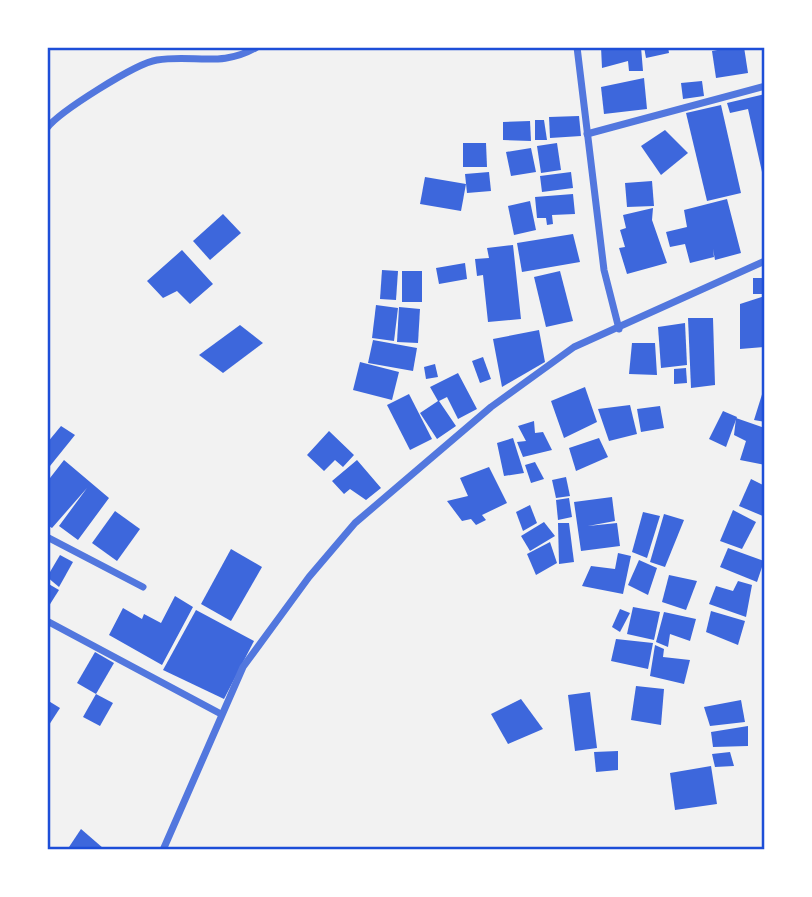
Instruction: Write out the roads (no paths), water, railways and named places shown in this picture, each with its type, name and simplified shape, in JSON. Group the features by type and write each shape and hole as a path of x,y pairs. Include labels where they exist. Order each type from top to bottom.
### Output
{"street":[{"path":"47,128 64,112 138,66 154,60 223,61 257,47"},
{"path":"577,47 604,270 619,329"},
{"path":"587,134 765,86"},
{"path":"163,850 221,714 260,641 355,523 491,407 574,347 765,261"},
{"path":"47,537 143,587"},
{"path":"47,621 221,714"}]}
